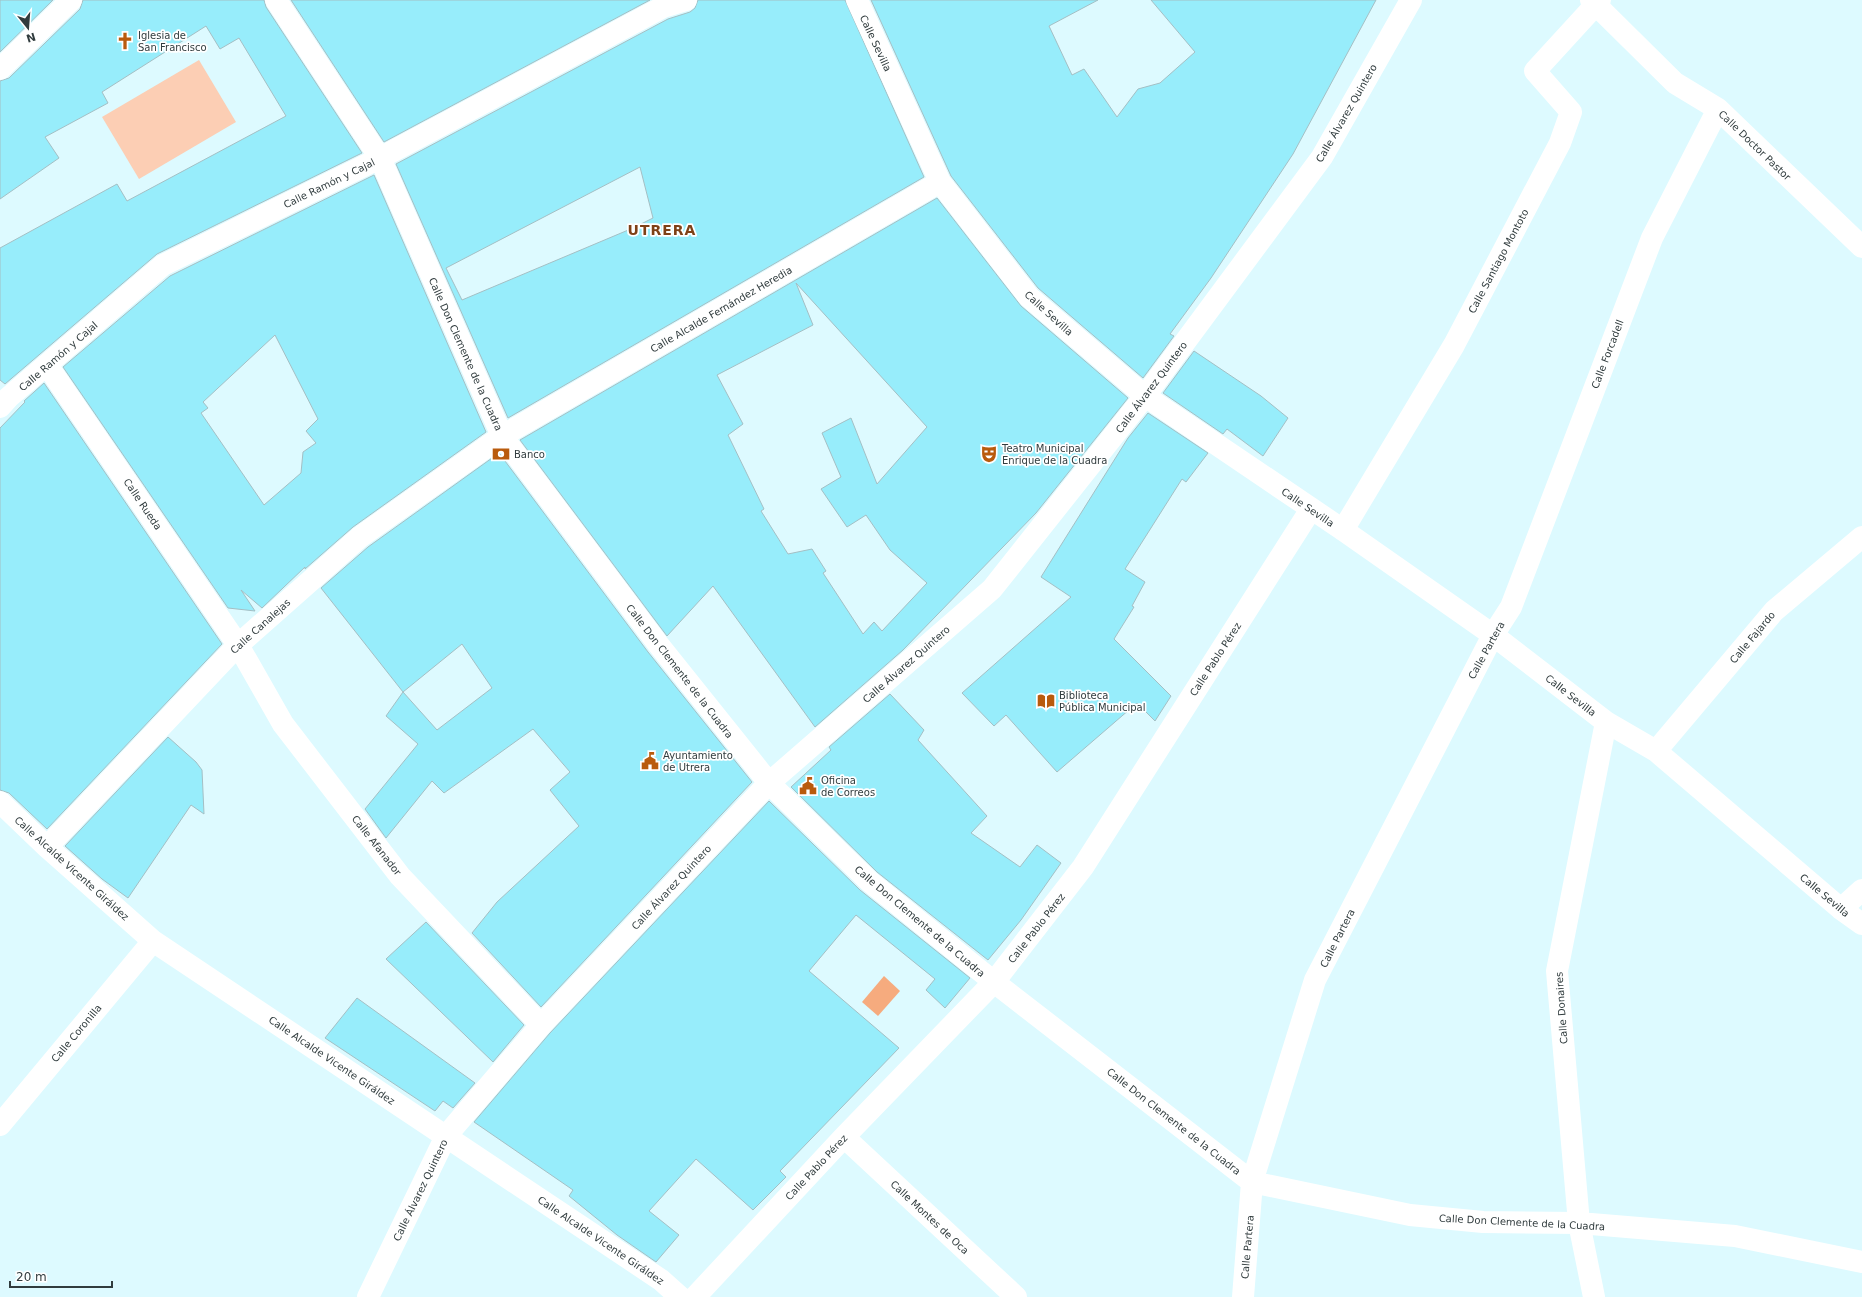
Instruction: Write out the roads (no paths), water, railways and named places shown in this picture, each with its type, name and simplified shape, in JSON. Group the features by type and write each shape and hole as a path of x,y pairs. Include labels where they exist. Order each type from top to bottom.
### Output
{"street":[{"path":"0,69 72,0"},
{"name":"Calle Don Clemente de la Cuadra","path":"276,0 380,158 502,436 658,644 769,783 869,880 994,982 1252,1182 1410,1215 1483,1222 1579,1223 1735,1236 1862,1262"},
{"name":"Calle Ramón y Cajal","path":"3,398 47,365 163,265 380,158 663,7 686,0"},
{"name":"Calle Sevilla","path":"857,0 940,182 1029,297 1145,396 1343,530 1493,635 1606,722 1656,751 1841,909 1862,924"},
{"name":"Calle Álvarez Quintero","path":"368,1297 446,1136 541,1025 769,783 992,589 1145,396 1322,157 1411,0"},
{"name":"Calle Doctor Pastor","path":"1596,2 1675,83 1718,109 1862,247"},
{"name":"Calle Santiago Montoto","path":"1343,530 1454,345 1560,143 1571,112 1535,71 1596,2"},
{"name":"Calle Forcadell","path":"1511,607 1652,238 1718,109"},
{"name":"Calle Alcalde Fernández Heredia","path":"502,436 940,182"},
{"name":"Calle Rueda","path":"47,365 238,645"},
{"name":"Calle Canalejas","path":"46,847 238,645 360,537 502,436"},
{"name":"Calle Pablo Pérez","path":"695,1297 844,1137 994,982 1083,867 1311,509"},
{"name":"Calle Fajardo","path":"1656,751 1774,611 1862,537"},
{"name":"Calle Partera","path":"1243,1297 1252,1182 1315,980 1493,635 1511,607"},
{"name":"Calle Afanador","path":"238,645 283,724 400,876 541,1025"},
{"name":"Calle Donaires","path":"1594,1297 1579,1223 1557,972 1606,722"},
{"name":"Calle Alcalde Vicente Giráldez","path":"0,802 46,847 153,941 661,1280 680,1297"},
{"path":"1841,909 1862,890"},
{"name":"Calle Coronilla","path":"0,1125 153,941"},
{"name":"Calle Montes de Oca","path":"844,1137 1016,1297"}],"place":[{"name":"Iglesia de San Francisco","path":"125,41"},
{"name":"Banco","path":"501,454"},
{"name":"Teatro Municipal Enrique de la Cuadra","path":"989,454"},
{"name":"Biblioteca Pública Municipal","path":"1046,701"},
{"name":"Ayuntamiento de Utrera","path":"650,761"},
{"name":"Oficina de Correos","path":"808,786"}],"district":[{"name":"UTRERA","path":"662,230"}]}
